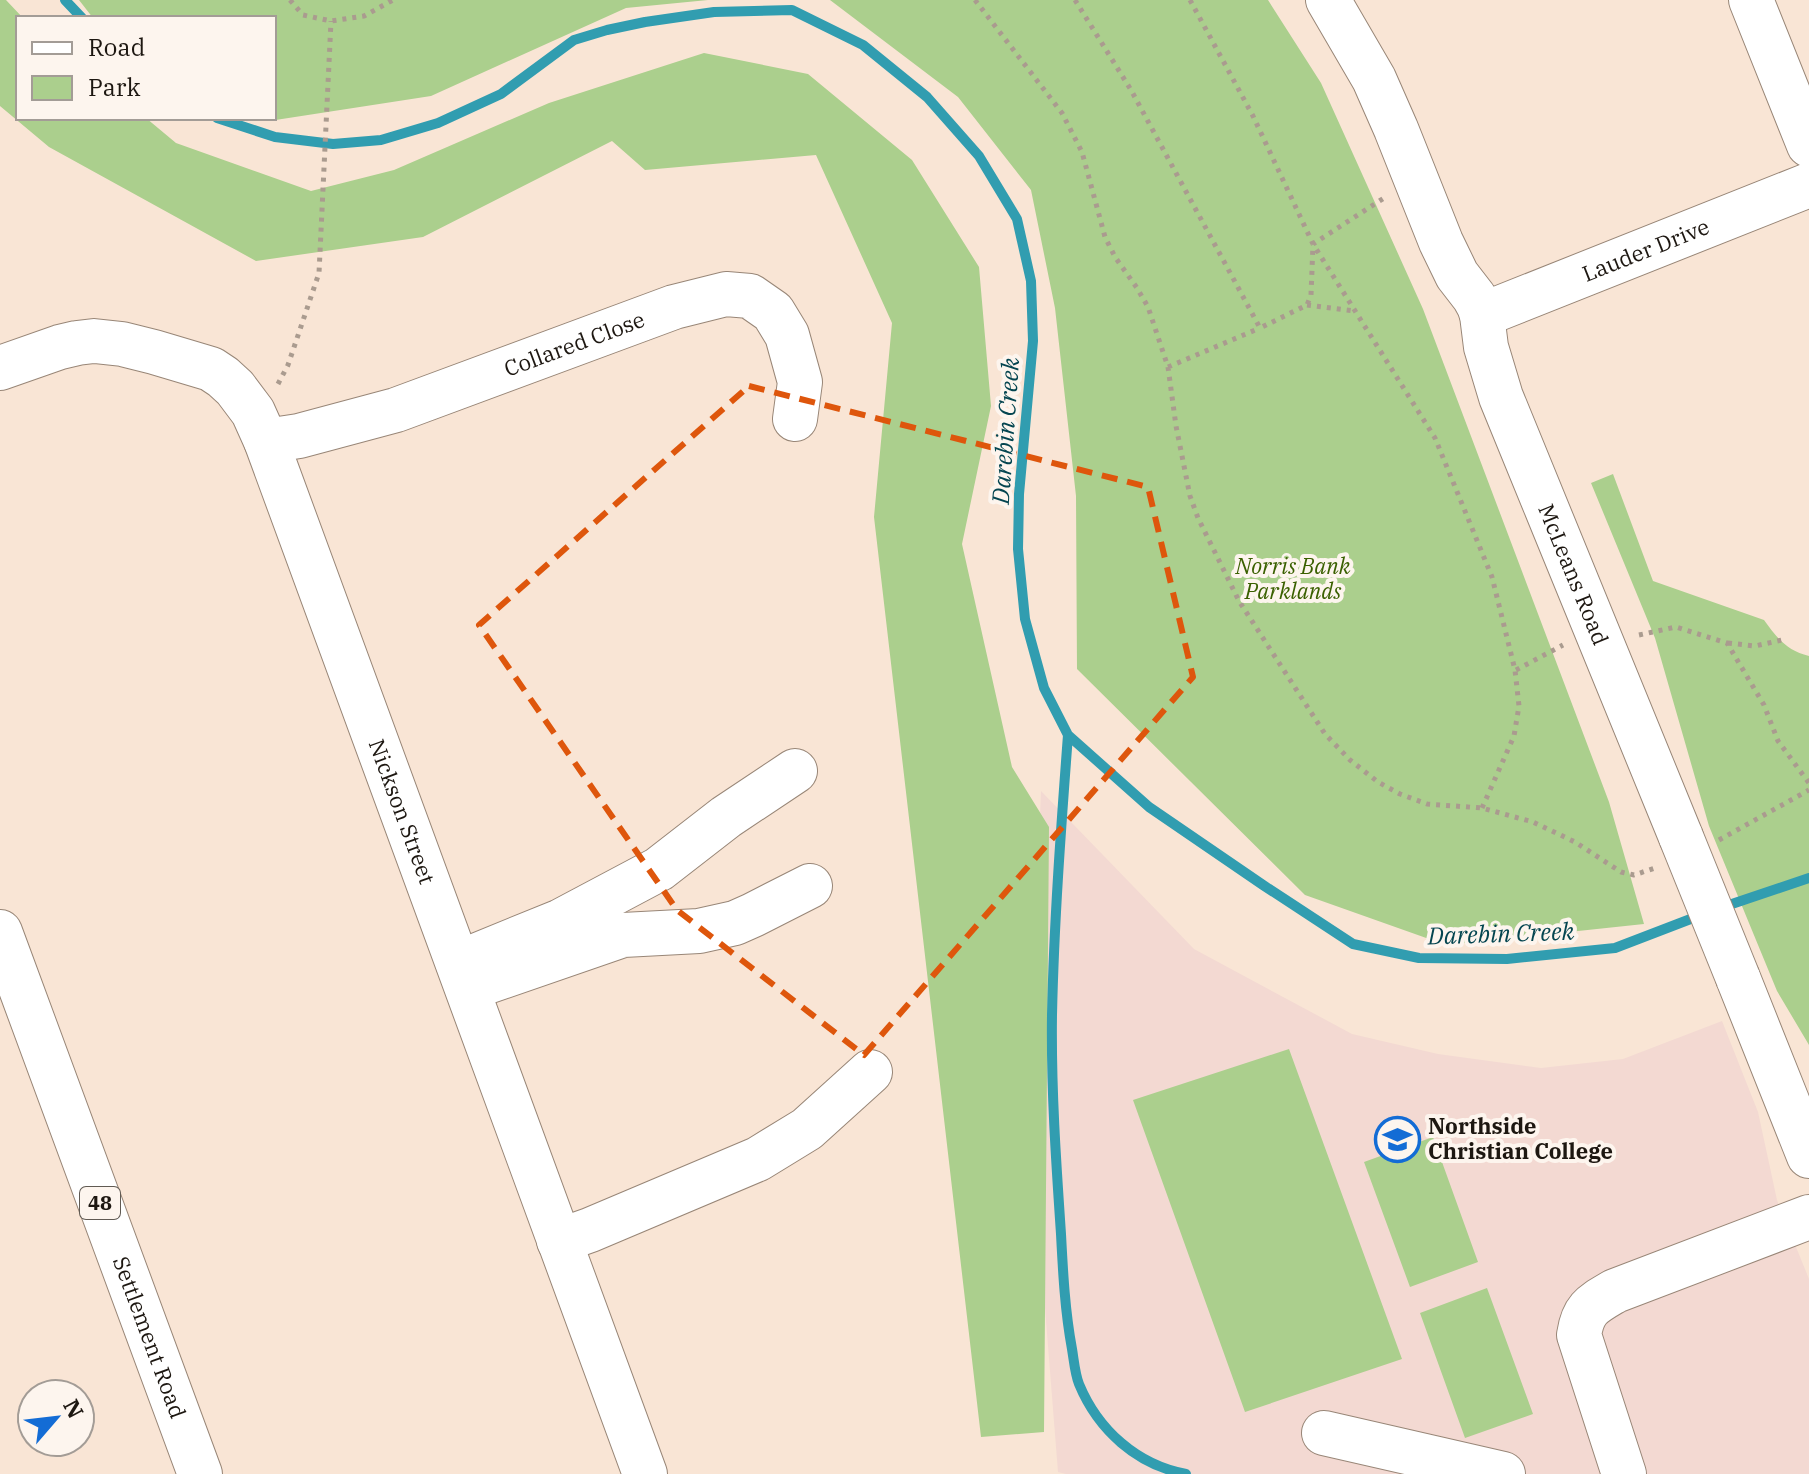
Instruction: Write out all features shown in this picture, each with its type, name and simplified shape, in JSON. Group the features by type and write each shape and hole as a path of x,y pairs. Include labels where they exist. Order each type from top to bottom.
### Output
{"street":[{"name":"McLeans Road","path":"1328,0 1374,79 1441,242 1482,315 1486,347 1501,397 1809,1156"},
{"path":"1751,0 1809,145"},
{"name":"Lauder Drive","path":"1482,315 1809,185"},
{"name":"Collared Close","path":"260,427 299,436 396,410 674,307 726,294 750,296 773,312 787,335 800,382 795,419"},
{"name":"Nickson Street","path":"0,368 77,343 122,344 211,369 235,388 260,427 645,1474"},
{"path":"462,976 659,869 726,817 795,771"},
{"path":"462,976 623,935 699,931 735,923 810,886"},
{"name":"Settlement Road","path":"3,950 200,1474"},
{"path":"559,1241 758,1159 807,1129 870,1072"},
{"path":"1624,1474 1579,1335 1582,1318 1591,1305 1615,1291 1809,1217"},
{"path":"1324,1433 1503,1474"}],"path":[{"path":"290,0 303,15 331,21 364,16 393,0"},
{"path":"975,0 1062,113 1082,152 1105,237 1148,307 1168,367 1176,426 1190,496 1198,518 1239,601 1325,734 1350,760 1378,782 1400,794 1427,804 1482,808 1533,822 1575,842 1621,872 1634,875 1685,849 1745,827 1809,790"},
{"path":"1075,0 1131,90 1260,328"},
{"path":"1190,0 1253,116 1313,244 1435,438 1492,577 1515,670 1519,706 1514,736 1482,808"},
{"path":"260,427 288,365 319,273 331,21"},
{"path":"1313,244 1416,178"},
{"path":"1307,305 1311,295 1313,244"},
{"path":"1168,367 1307,305 1354,311"},
{"path":"1604,647 1676,627 1727,643 1755,646 1782,640"},
{"path":"1727,643 1764,705 1778,741 1809,783"}],"highlighted area":[{"path":"749,386 1148,487 1193,677 864,1055 677,910 479,625"}],"shaded area":[{"name":"Northside Christian College","path":"1041,791 1194,949 1352,1034 1438,1054 1541,1068 1623,1059 1722,1021 1758,1112 1777,1200 1809,1279 1809,1474 1058,1472 1029,1106"}],"green space":[{"path":"0,0 6,0 21,16 16,16 16,119 0,106"},
{"path":"79,0 708,0 626,8 431,96 276,120 276,16 91,16"},
{"name":"Norris Bank Parklands","path":"830,0 1268,0 1321,83 1423,309 1609,802 1644,924 1446,945 1305,895 1077,669 1076,496 1055,308 1031,190 958,97"},
{"path":"704,53 808,74 912,160 979,267 991,406 962,544 1012,767 1049,827 1044,1432 981,1437 874,517 892,323 816,155 645,170 612,141 423,237 256,261 49,147 17,120 148,120 176,143 311,191 394,170 549,103"},
{"path":"1613,474 1653,581 1764,620 1783,643 1809,656 1809,1045 1777,991 1709,826 1655,638 1591,483"},
{"path":"1289,1049 1402,1359 1245,1412 1133,1100"},
{"path":"1433,1137 1478,1262 1410,1287 1364,1162"},
{"path":"1487,1288 1533,1414 1465,1438 1420,1313"}],"waterway":[{"name":"Darebin Creek","path":"65,0 80,16"},
{"name":"Darebin Creek","path":"223,120 275,137 333,144 381,140 438,123 501,94 574,40 645,22 714,12 792,10 863,45 927,97 979,156 1017,219 1031,281 1033,341 1019,494 1018,549 1025,619 1044,688 1068,735 1149,807 1353,944 1419,958 1507,959 1615,948 1701,915"},
{"path":"1068,735 1056,910 1052,1042 1064,1278 1075,1367 1087,1401 1121,1443 1151,1463 1186,1474"},
{"name":"Darebin Creek","path":"1720,908 1809,878"}],"place":[{"name":"Northside Christian College","path":"1397,1139"}]}
